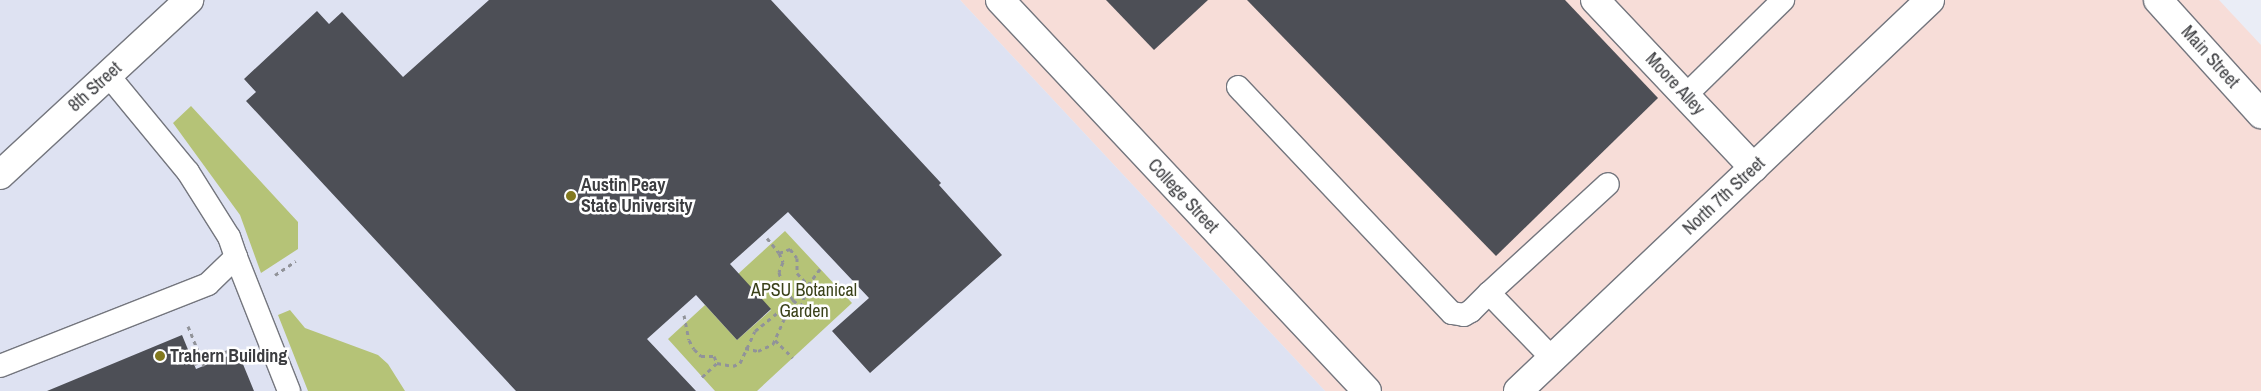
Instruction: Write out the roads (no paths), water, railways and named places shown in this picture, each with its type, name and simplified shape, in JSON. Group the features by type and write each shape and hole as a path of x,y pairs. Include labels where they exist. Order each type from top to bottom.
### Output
{"street":[{"name":"8th Street","path":"0,175 190,0"},
{"name":"College Street","path":"1000,0 1367,391"},
{"name":"Moore Alley","path":"1595,0 1754,168"},
{"name":"North 7th Street","path":"1518,391 1930,0"},
{"name":"Main Street","path":"2158,0 2261,114"}],"lane":[{"path":"1686,96 1783,0"},
{"path":"108,75 188,172 229,237 289,391"},
{"path":"1238,87 1452,313 1464,315 1608,184"},
{"path":"0,366 208,284 236,257"},
{"path":"1489,293 1552,358"}],"place":[{"name":"Austin Peay State University","path":"571,196"},
{"name":"Trahern Building","path":"160,356"}],"park label":[{"name":"APSU Botanical Garden","path":"804,301"}]}
